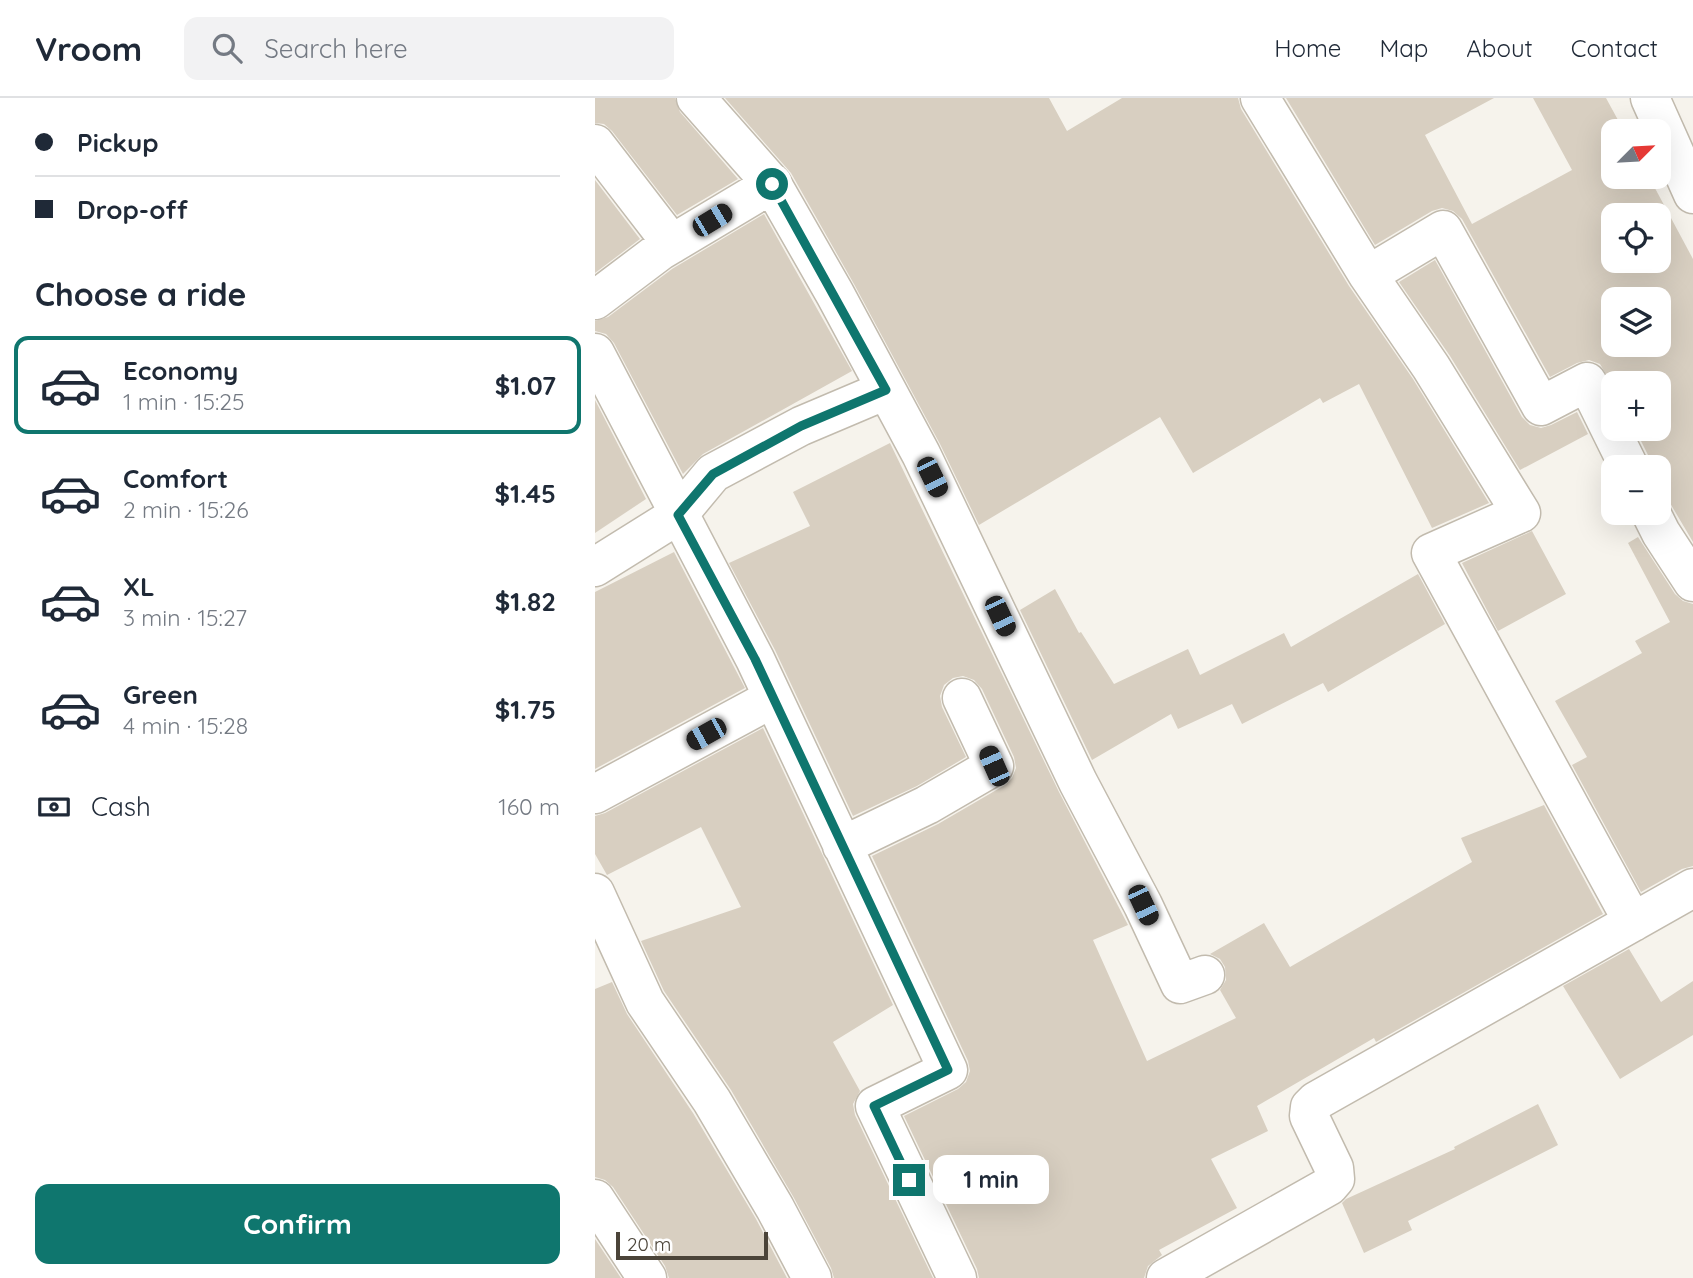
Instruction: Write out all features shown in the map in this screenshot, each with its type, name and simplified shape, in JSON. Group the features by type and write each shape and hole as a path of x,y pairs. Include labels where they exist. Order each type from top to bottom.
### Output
{"street":[{"path":"696,98 772,184 921,454 1078,782 1143,905 1180,984 1205,975"},
{"path":"1260,98 1368,275 1431,367 1521,513 1431,553 1633,922"},
{"path":"1650,98 1693,194"},
{"path":"595,144 672,244"},
{"path":"595,300 672,244 772,184"},
{"path":"1368,275 1443,230 1541,406 1587,382 1623,455"},
{"path":"595,353 755,659 948,1070 874,1106 957,1278"},
{"path":"595,567 678,515 713,474 801,426 886,390"},
{"path":"1657,525 1693,582"},
{"path":"595,794 773,698"},
{"path":"842,846 927,805 994,766 962,698"},
{"path":"1175,1276 1329,1186 1335,1179 1334,1168 1309,1116 1310,1107 1316,1101 1693,888"},
{"path":"595,893 645,1002 719,1113 775,1208 812,1278"},
{"path":"595,1199 647,1278"}],"building":[{"path":"595,98 675,98 680,112 738,179 677,215 612,131 604,124 595,123"},
{"path":"725,98 1049,98 1067,131 1122,98 1238,98 1241,109 1349,286 1413,379 1489,503 1432,528 1359,384 1323,403 1320,398 1193,473 1160,417 979,525 940,444 791,173"},
{"path":"1286,98 1494,98 1425,135 1472,224 1572,170 1533,98 1606,98 1617,119 1601,119 1601,189 1655,189 1663,203 1601,203 1601,273 1671,273 1671,218 1693,259 1693,542 1671,505 1671,455 1648,455 1641,441 1671,441 1671,371 1604,371 1600,364 1589,360 1550,377 1462,219 1453,211 1442,208 1432,211 1375,245"},
{"path":"595,180 640,239 595,273"},
{"path":"764,214 852,371 703,454 683,474 614,343 606,334 595,331 595,321 608,317 672,269"},
{"path":"1435,260 1522,417 1530,425 1541,428 1577,412 1588,434 1520,470 1450,356 1399,282"},
{"path":"595,400 646,499 595,533"},
{"path":"890,443 1059,792 1128,925 1093,940 1147,1061 1236,1018 1220,990 1226,980 1225,967 1220,959 1210,954 1264,923 1290,967 1472,862 1461,838 1544,805 1603,914 1376,1042 1374,1038 1257,1106 1268,1131 1211,1159 1237,1208 1159,1250 1162,1255 1148,1266 1144,1278 979,1278 904,1116 958,1089 966,1082 970,1071 968,1061 872,856 938,824 1005,785 1012,778 1016,768 1014,757 982,689 974,680 963,676 953,678 944,685 940,696 942,707 966,757 917,786 853,816 775,650 729,563 810,526 793,492"},
{"path":"1532,531 1566,594 1498,631 1462,563"},
{"path":"1638,537 1675,594 1683,601 1693,604 1693,866 1682,869 1641,892 1572,765 1587,757 1555,701 1642,653 1635,641 1670,622 1628,543"},
{"path":"674,552 745,688 595,769 595,592"},
{"path":"1418,574 1445,624 1328,692 1323,683 1242,724 1232,704 1178,729 1171,714 1092,760 1020,610 1055,589 1079,633 1081,632 1114,684 1188,649 1200,675 1284,633 1291,647"},
{"path":"763,728 893,1005 833,1042 860,1091 853,1104 855,1115 933,1278 834,1278 794,1198 731,1090 664,991 641,941 741,907 701,827 607,875 595,854 595,816"},
{"path":"1629,949 1661,1002 1693,981 1693,1035 1620,1079 1563,986"},
{"path":"612,982 627,1014 693,1113 756,1219 787,1278 669,1278 665,1266 613,1187 605,1180 595,1177 595,989"},
{"path":"1538,1104 1558,1145 1408,1221 1412,1230 1364,1253 1342,1203 1346,1199 1455,1149 1454,1147"},
{"path":"595,1239 621,1278 595,1278"}],"route":[{"path":"772,184 886,390 801,426 713,474 678,515 755,659 948,1070 874,1106 909,1180"}]}
